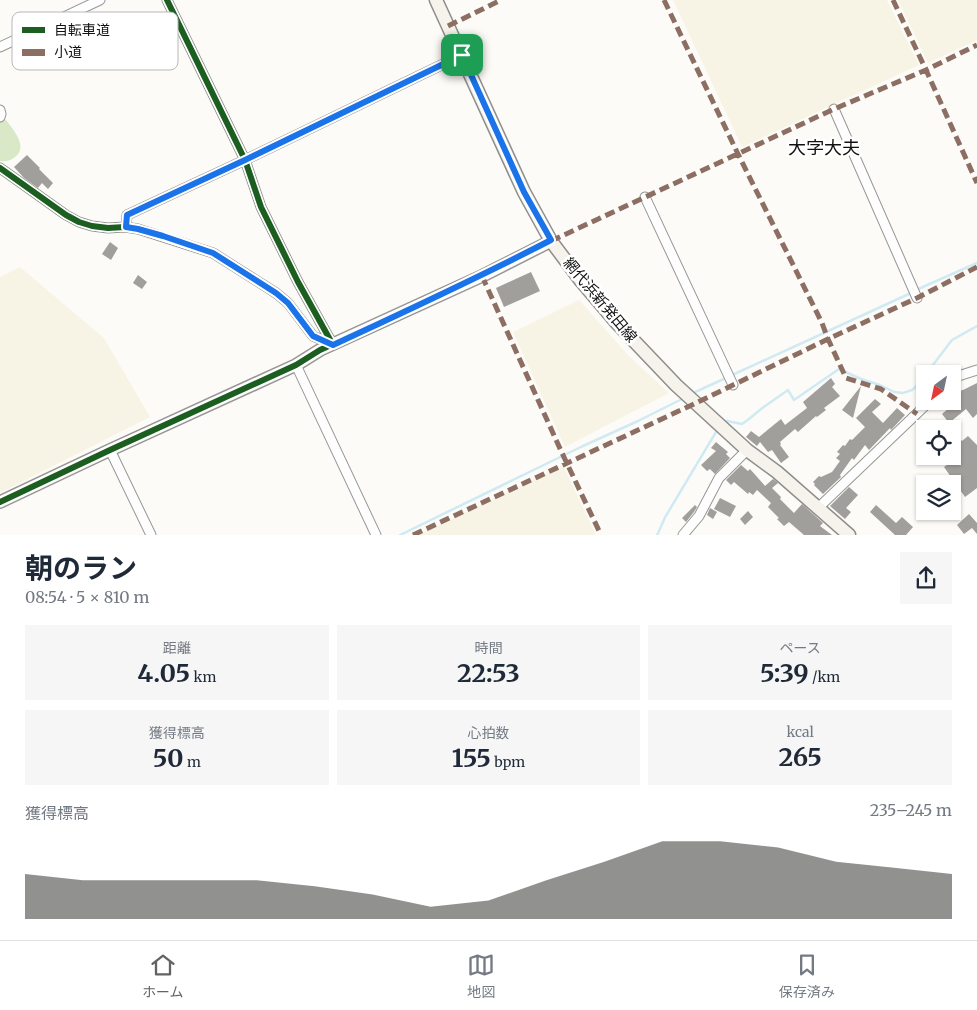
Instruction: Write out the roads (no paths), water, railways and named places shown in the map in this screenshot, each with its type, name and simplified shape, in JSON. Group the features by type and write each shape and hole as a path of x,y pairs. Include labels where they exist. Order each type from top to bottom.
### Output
{"main road":[{"name":"網代浜新発田線","path":"436,0 524,192 551,240 581,281 676,385 747,450 777,472 849,535"}],"street":[{"path":"74,12 100,0"},
{"path":"167,0 173,12"},
{"path":"178,23 245,160 261,207 298,282 333,345"},
{"path":"0,47 12,41"},
{"path":"126,227 127,215 462,55"},
{"path":"834,109 917,298"},
{"path":"0,110 0,118"},
{"path":"0,168 79,222 100,227 138,229 213,253 276,293 288,303 313,336 333,345"},
{"path":"645,197 733,385"},
{"path":"0,502 296,365 320,350 482,276 551,240"},
{"path":"296,365 376,535"},
{"path":"961,375 977,370"},
{"path":"818,508 921,410"},
{"path":"110,450 151,535"},
{"path":"683,535 699,516 719,478 747,450"}],"waterway":[{"path":"916,290 977,263"},
{"path":"691,394 911,293"},
{"path":"933,365 952,340 977,326"},
{"path":"727,421 742,424 788,390 794,400 839,369 894,392 903,393 916,387"},
{"path":"400,535 684,398"},
{"path":"657,535 666,516 716,432"}],"district":[{"name":"大字大夫","path":"824,148"}]}
